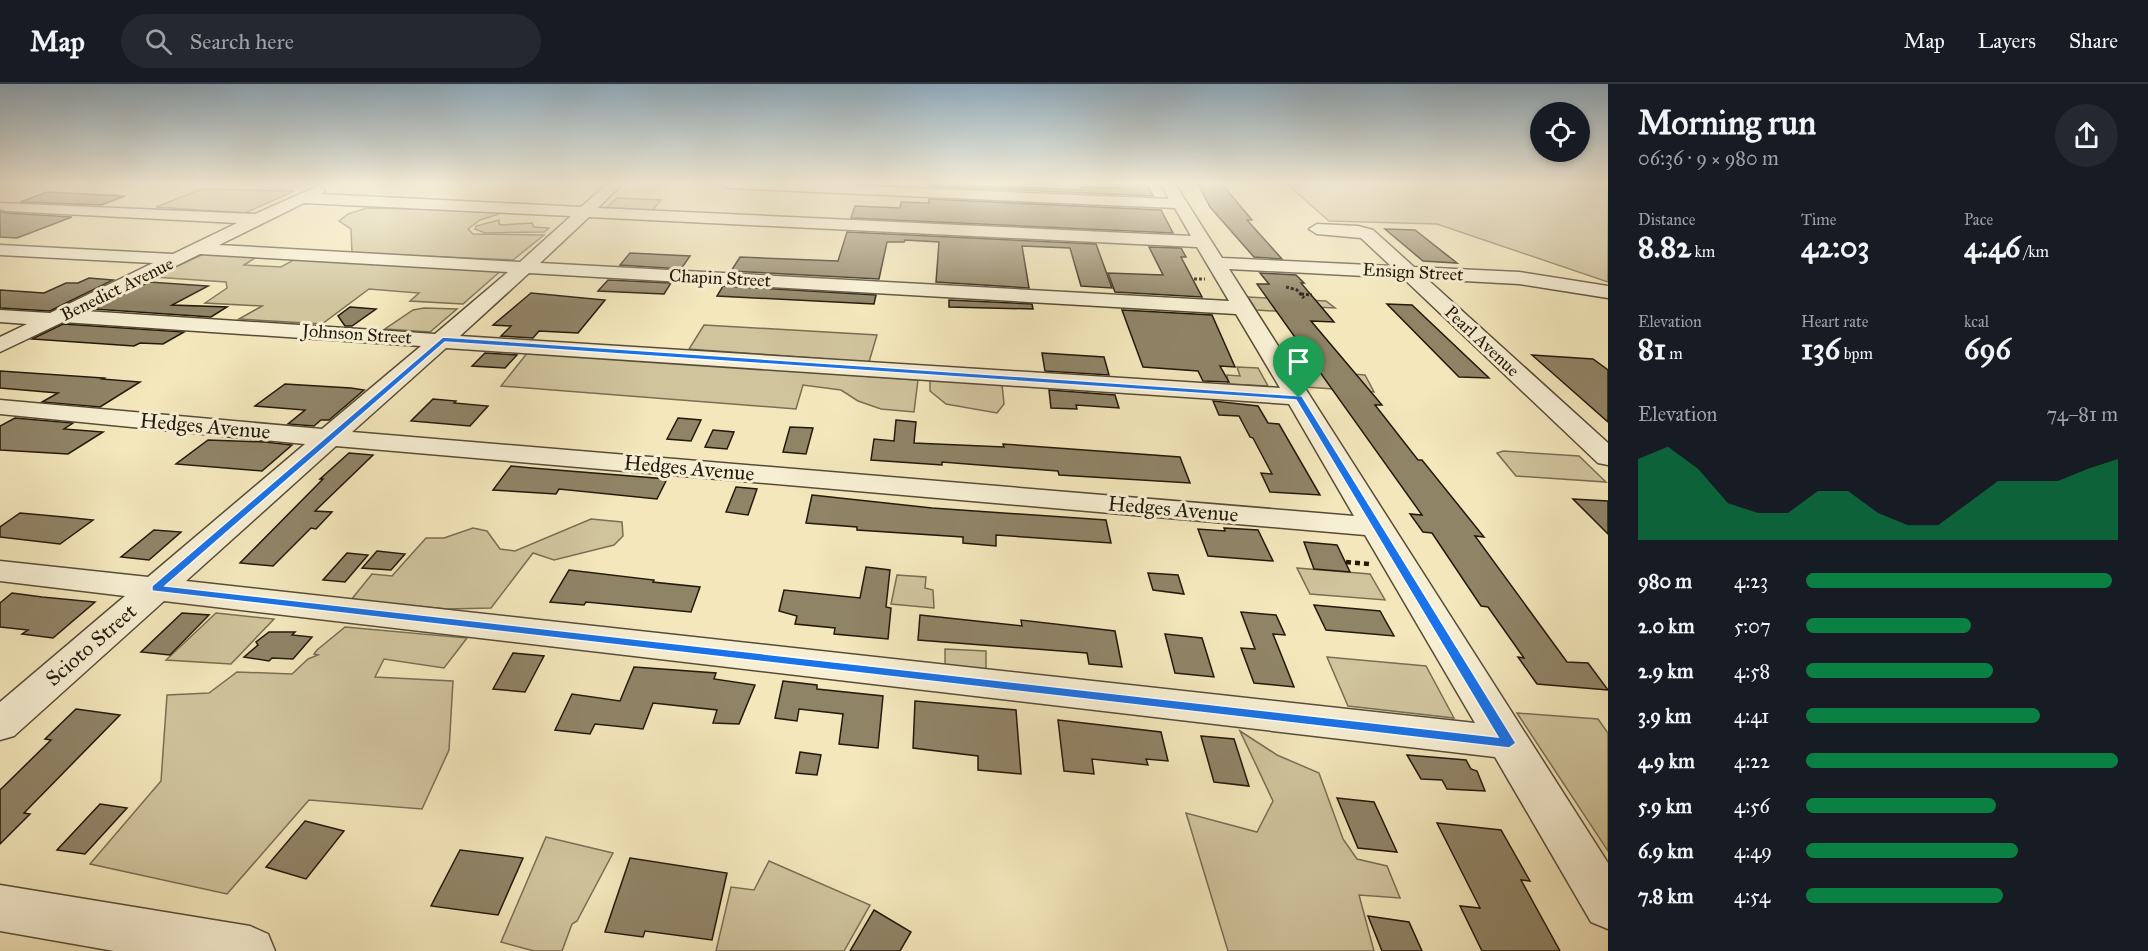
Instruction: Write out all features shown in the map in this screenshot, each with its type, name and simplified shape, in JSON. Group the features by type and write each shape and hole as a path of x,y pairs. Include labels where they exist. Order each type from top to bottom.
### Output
{"street":[{"name":"Benedict Avenue","path":"0,345 246,224"},
{"name":"Scioto Street","path":"0,724 443,340 571,224"},
{"name":"Ensign Street","path":"775,224 1210,253 1408,272 1519,278 1608,292"},
{"path":"1193,224 1608,906"},
{"name":"Pearl Avenue","path":"1317,229 1363,232 1608,457"},
{"name":"Chapin Street","path":"196,249 1244,308"},
{"path":"0,250 176,260"},
{"name":"Johnson Street","path":"0,316 443,340 1299,398"},
{"name":"Hedges Avenue","path":"0,407 330,438 1378,527"},
{"path":"0,571 1509,743"},
{"path":"0,908 250,951"}],"path":[{"path":"1286,287 1304,298"},
{"path":"1300,294 1312,295"},
{"path":"1346,562 1372,565"}],"shaded area":[{"path":"344,224 474,224 468,229 473,234 544,235 513,260 352,253 351,229"},
{"path":"533,224 534,227 549,228 544,232 485,233 475,229 476,226"},
{"path":"1438,224 1608,224 1608,282"},
{"path":"206,253 258,256 244,265 281,267 297,258 503,269 463,304 410,301 419,293 369,289 322,324 239,319 262,306 205,303 227,288 226,282 153,277"},
{"path":"1248,297 1326,301 1335,308 1313,307 1291,312 1256,310"},
{"path":"457,309 430,332 385,329 413,310"},
{"path":"704,325 877,335 869,362 689,349"},
{"path":"528,352 918,380 914,412 881,409 858,401 841,390 803,385 796,409 501,386"},
{"path":"1237,367 1258,368 1268,386 1228,384 1227,375 1240,376"},
{"path":"1297,370 1365,375 1374,392 1306,387"},
{"path":"930,379 1002,384 1004,404 997,413 946,404 930,391"},
{"path":"1503,451 1579,456 1606,482 1516,476 1497,453"},
{"path":"591,519 622,522 623,536 614,545 554,560 533,553 491,608 447,609 351,600 372,574 392,576 426,538 444,538 473,528 487,531 500,549 515,551"},
{"path":"1297,568 1370,574 1385,600 1310,594"},
{"path":"897,575 926,577 925,588 933,590 934,608 891,604"},
{"path":"216,613 274,619 231,664 166,660"},
{"path":"345,627 467,638 444,668 384,659 375,677 453,681 449,750 422,809 309,800 227,894 90,864 161,781 167,695 209,693 237,672 292,674 308,659 318,655 314,654 317,650"},
{"path":"945,649 986,651 986,669 945,665"},
{"path":"1327,657 1426,666 1454,718 1348,706"},
{"path":"1517,713 1598,719 1608,733 1608,851"},
{"path":"1240,731 1277,755 1319,773 1343,839 1357,859 1387,866 1400,898 1359,895 1374,951 1228,951 1186,813 1257,832 1273,801"},
{"path":"546,837 613,853 577,921 572,924 562,951 534,951 501,942"},
{"path":"769,861 870,905 844,951 716,951 731,887 754,890"}],"building":[{"path":"0,224 52,224 17,238 0,237"},
{"path":"990,224 1169,224 1173,233"},
{"path":"1225,224 1251,224 1282,259 1254,257"},
{"path":"1385,229 1415,230 1457,263 1423,261"},
{"path":"847,232 1096,244 1112,288 1081,286 1070,248 1022,246 1029,288 936,282 939,242 905,240 904,242 887,242 879,279 731,271 740,257 838,261"},
{"path":"1149,247 1181,248 1186,257 1181,257 1202,297 1115,292 1108,273 1163,275"},
{"path":"630,253 690,256 681,269 620,265"},
{"path":"1260,273 1296,275 1304,283 1301,283 1334,322 1311,321 1382,405 1375,405 1418,460 1422,460 1484,537 1475,536 1567,662 1588,663 1608,690 1537,684 1518,657 1524,658 1488,607 1481,606 1432,533 1423,532 1410,514 1422,515 1257,284 1269,284"},
{"path":"89,278 113,280 50,311 0,308 0,290 44,293 66,283 78,283"},
{"path":"608,280 671,283 664,294 598,291"},
{"path":"149,282 208,286 172,305 227,307 211,317 93,309"},
{"path":"723,286 876,295 874,304 717,296"},
{"path":"531,293 605,300 578,333 539,331 533,338 501,336 511,326 493,325"},
{"path":"949,300 1032,304 1033,309 949,307"},
{"path":"1387,304 1412,305 1489,378 1459,377"},
{"path":"350,307 376,309 352,326 345,326 338,316"},
{"path":"1122,310 1212,315 1235,367 1220,366 1229,382 1203,381 1198,371 1143,367"},
{"path":"63,324 184,332 163,344 140,343 134,346 32,339"},
{"path":"485,353 517,355 505,368 472,366"},
{"path":"1042,353 1104,357 1109,375 1045,371"},
{"path":"1532,355 1593,359 1608,370 1608,422"},
{"path":"0,371 140,382 100,407 42,402 58,393 0,388"},
{"path":"285,384 364,390 329,420 321,420 314,426 288,424 305,410 255,406"},
{"path":"1049,390 1115,395 1119,408 1076,405 1077,409 1051,408"},
{"path":"433,399 488,406 470,426 411,421"},
{"path":"1213,401 1258,406 1268,423 1279,424 1320,495 1270,492 1261,473 1272,474 1253,438 1250,437 1239,416 1219,415"},
{"path":"15,418 73,423 64,429 103,432 68,454 0,450 0,426"},
{"path":"678,418 701,420 691,441 667,439"},
{"path":"896,420 916,422 914,443 1004,447 1003,444 1180,457 1190,483 1059,475 1058,471 942,462 942,465 871,460 874,439 894,441"},
{"path":"790,427 813,428 806,454 783,452"},
{"path":"713,430 734,432 727,449 705,447"},
{"path":"208,440 292,445 262,471 176,464"},
{"path":"349,453 373,455 315,511 332,512 316,529 311,528 273,566 240,563 323,479 320,479"},
{"path":"511,466 667,479 657,499 559,489 556,494 493,490"},
{"path":"736,487 757,489 748,515 726,512"},
{"path":"812,495 932,508 1106,520 1111,543 996,535 996,546 963,543 963,537 857,530 857,527 806,523"},
{"path":"1573,499 1608,501 1608,534"},
{"path":"20,513 93,520 60,544 0,537 0,527"},
{"path":"1224,528 1258,530 1273,561 1208,556 1198,529 1225,531"},
{"path":"154,530 181,532 149,560 121,557"},
{"path":"1304,542 1337,545 1350,572 1314,569"},
{"path":"377,551 405,554 391,570 362,568"},
{"path":"347,553 368,555 345,582 323,580"},
{"path":"866,567 890,570 886,607 891,608 888,639 834,634 835,628 795,624 797,616 779,611 784,590 860,598"},
{"path":"569,570 700,587 691,612 586,602 584,605 550,602"},
{"path":"1148,573 1178,575 1184,594 1153,590"},
{"path":"12,593 95,602 53,638 22,634 28,630 0,627 0,603"},
{"path":"1314,605 1380,611 1394,636 1326,630"},
{"path":"1241,612 1276,615 1285,635 1273,634 1294,687 1254,683 1241,648 1255,649"},
{"path":"182,613 209,615 170,655 141,652"},
{"path":"920,615 1022,626 1021,620 1115,631 1122,667 1089,664 1087,653 918,640"},
{"path":"269,632 295,632 292,635 312,637 293,659 272,658 269,661 244,657 258,645 256,642"},
{"path":"1165,634 1202,638 1214,677 1175,673"},
{"path":"513,653 544,656 525,692 493,689"},
{"path":"634,667 716,673 714,679 755,685 739,724 713,723 717,710 653,703 643,729 595,724 590,734 555,730 572,694 620,701"},
{"path":"783,681 817,685 817,689 883,696 878,748 839,744 843,714 799,709 797,721 775,718"},
{"path":"915,701 1016,710 1021,774 978,770 978,756 913,748"},
{"path":"76,709 120,715 24,813 30,814 0,844 0,790 51,740 45,739"},
{"path":"1058,720 1161,732 1168,761 1146,759 1148,765 1092,759 1094,774 1064,771"},
{"path":"1201,736 1234,739 1249,786 1214,782"},
{"path":"800,752 821,755 817,775 796,773"},
{"path":"1407,755 1466,760 1471,769 1477,771 1485,791 1447,789 1442,780 1421,779"},
{"path":"1337,798 1374,802 1397,852 1358,848"},
{"path":"100,804 127,808 85,854 57,850"},
{"path":"305,821 344,831 306,879 266,867"},
{"path":"1437,823 1501,830 1530,881 1521,880 1560,951 1482,951 1460,906 1480,908"},
{"path":"460,850 523,858 498,915 431,906"},
{"path":"630,858 727,873 712,940 645,931 643,937 605,932"},
{"path":"874,910 911,932 900,951 850,951"},
{"path":"1368,916 1409,922 1422,951 1382,951"}],"route":[{"path":"443,340 1299,398 1509,743 156,588 443,340"}]}
